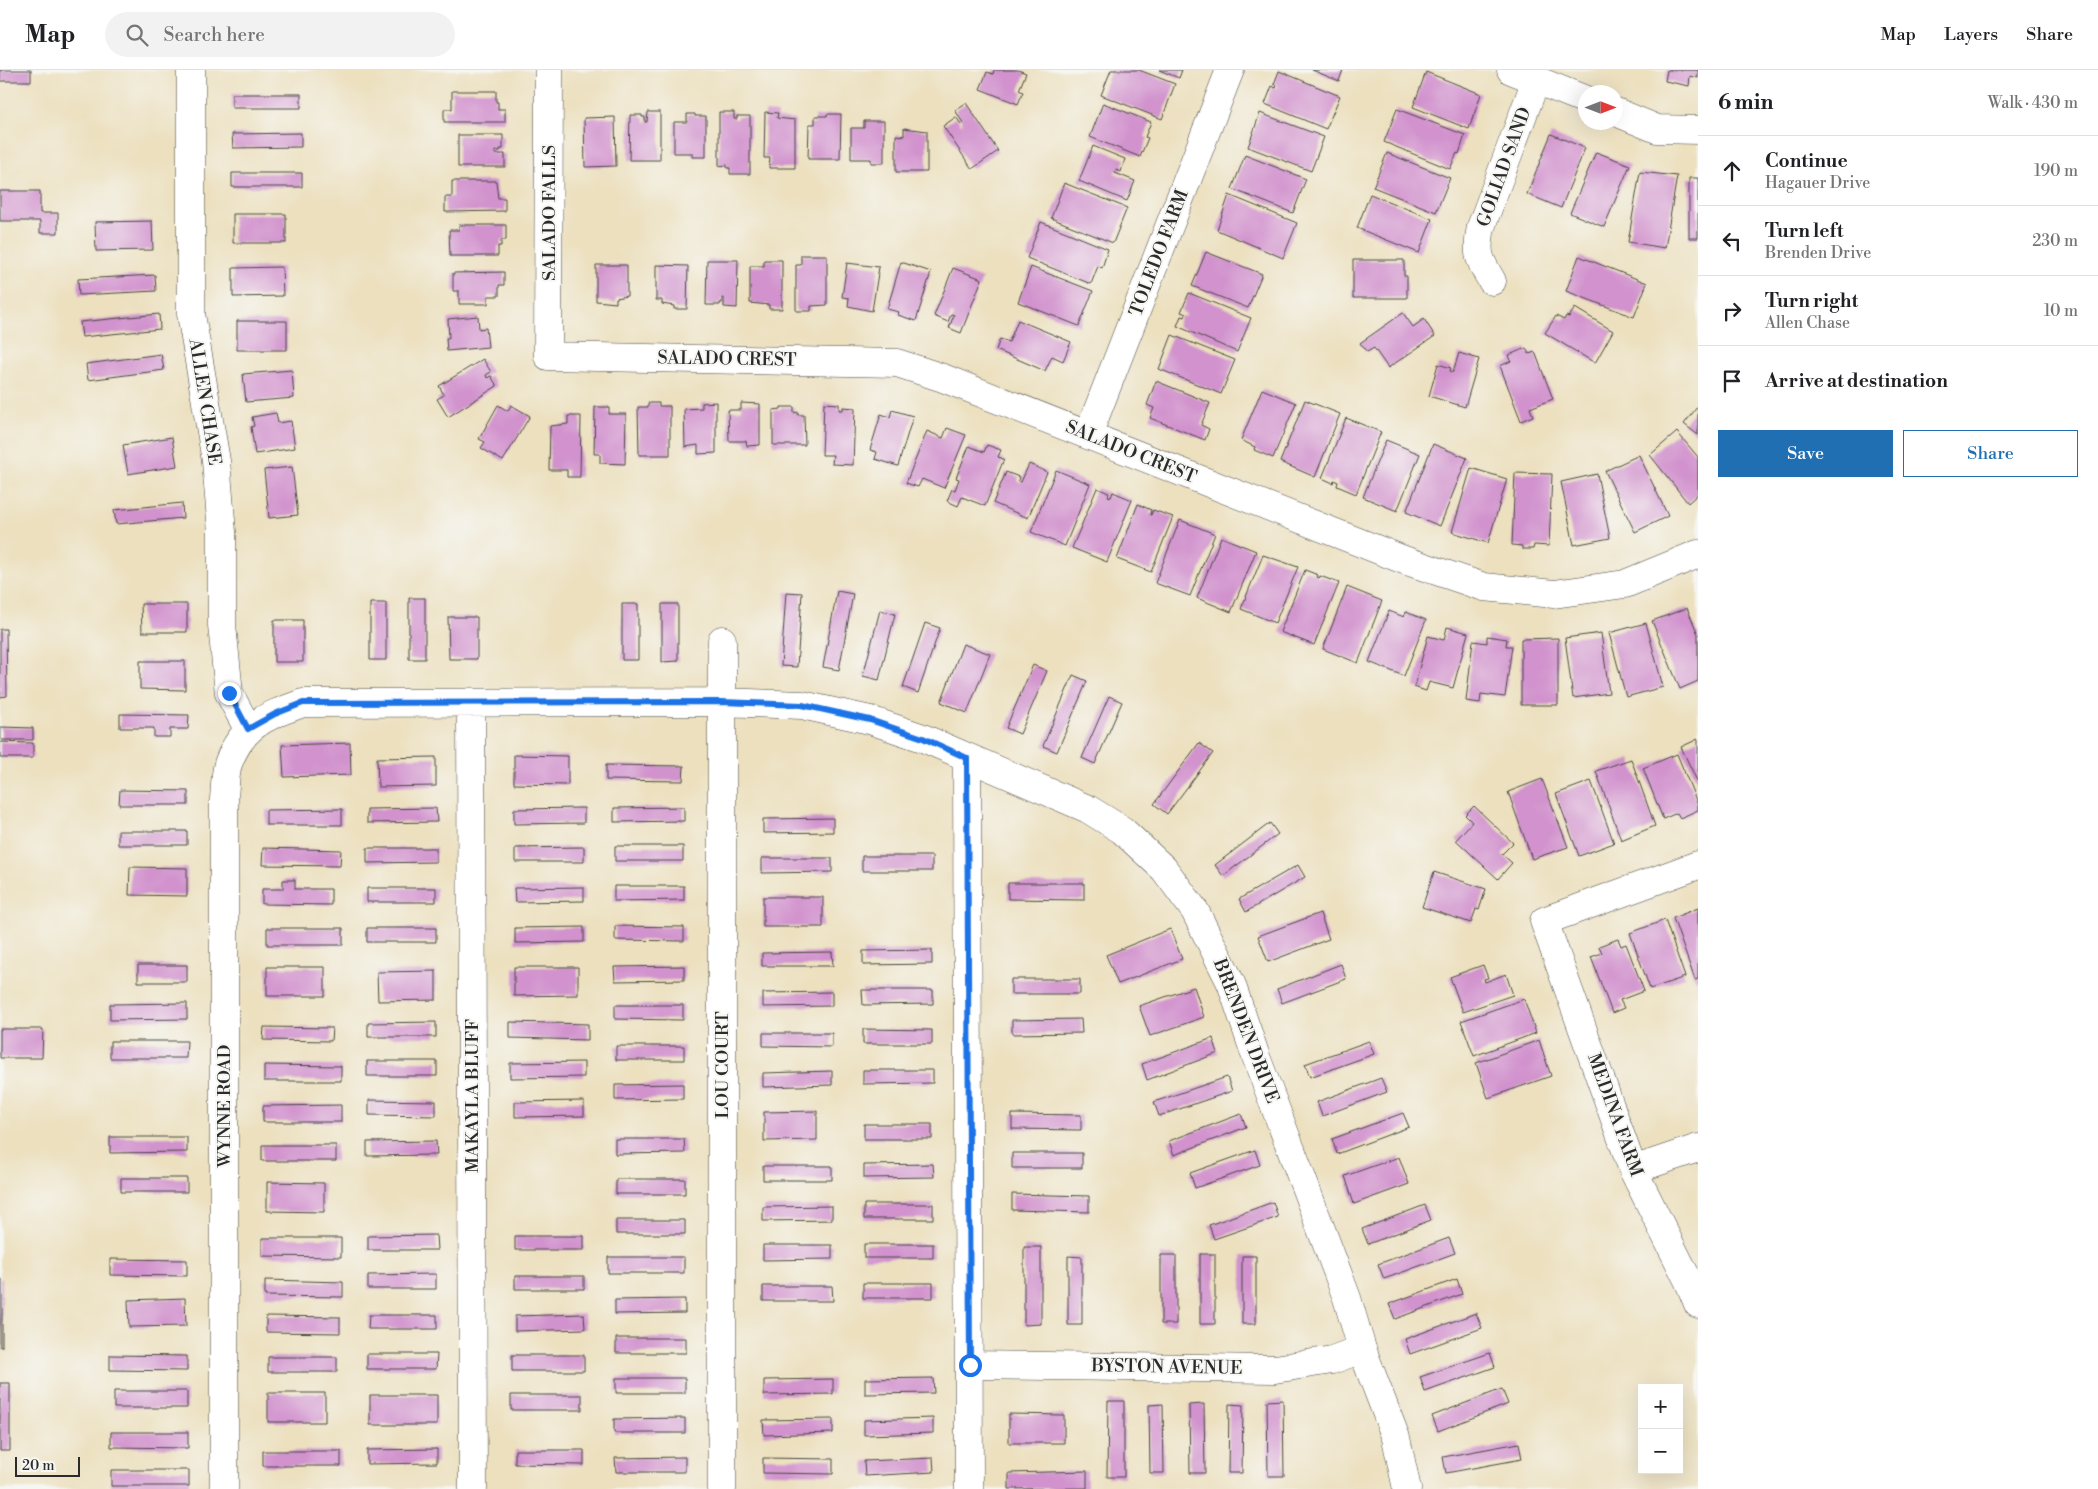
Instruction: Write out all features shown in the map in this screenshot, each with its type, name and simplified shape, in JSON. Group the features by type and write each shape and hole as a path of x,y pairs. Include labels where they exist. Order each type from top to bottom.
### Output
{"street":[{"name":"ALLEN CHASE","path":"191,70 191,314 216,470 222,532 222,625 229,693 248,729"},
{"name":"SALADO FALLS","path":"548,356 549,70"},
{"name":"TOLEDO FARM","path":"1088,435 1230,70"},
{"path":"1511,70 1578,97"},
{"name":"GOLIAD SAND","path":"1492,281 1482,264 1477,248 1481,227 1536,80"},
{"path":"1623,115 1658,130 1698,130"},
{"name":"SALADO CREST","path":"548,356 897,363 943,378 1404,560 1484,587 1554,594 1625,584 1698,554"},
{"name":"LOU COURT","path":"722,640 722,1489"},
{"name":"MAKAYLA BLUFF","path":"471,702 473,1489"},
{"name":"BRENDEN DRIVE","path":"248,729 275,714 303,703 721,702 802,705 870,720 923,738 1088,810 1122,830 1164,869 1195,911 1231,983 1255,1054 1347,1298 1362,1349 1396,1438 1407,1489"},
{"name":"WYNNE ROAD","path":"224,1489 224,799 228,765 248,729"},
{"path":"967,758 969,1489"},
{"name":"MEDINA FARM","path":"1698,865 1544,921 1633,1170 1689,1282 1698,1304"},
{"path":"1633,1170 1698,1148"},
{"name":"BYSTON AVENUE","path":"970,1365 1275,1369 1332,1360 1362,1349"}],"building":[{"path":"0,70 31,70 31,81 0,81"},
{"path":"994,70 1018,70 1026,73 1019,90 1023,92 1018,104 980,89 987,72 993,74"},
{"path":"1111,70 1139,70 1175,84 1162,119 1101,95"},
{"path":"1159,70 1182,70 1179,78"},
{"path":"1312,70 1343,70 1339,81"},
{"path":"1667,70 1698,70 1698,78 1690,76 1689,86 1665,81"},
{"path":"1279,71 1340,96 1326,129 1265,104 1272,86 1276,88 1277,85 1274,84"},
{"path":"1426,72 1481,94 1469,129 1413,107"},
{"path":"452,91 496,91 498,109 505,109 505,122 444,122 444,109 452,109"},
{"path":"232,94 301,94 301,108 232,108"},
{"path":"966,103 998,151 972,169 943,126 956,117 961,124 963,123 955,110"},
{"path":"1103,103 1151,122 1145,137 1148,138 1140,157 1090,137"},
{"path":"1397,109 1465,135 1459,154 1457,153 1450,169 1384,142"},
{"path":"648,112 660,112 660,160 629,160 630,115 642,115 642,117 645,117 645,122 647,122"},
{"path":"719,112 734,112 734,119 737,119 737,116 750,116 750,174 730,174 730,168 727,168 727,165 719,166"},
{"path":"765,112 778,113 777,118 795,120 795,168 769,168 770,158 764,158"},
{"path":"1260,113 1324,137 1311,171 1248,147"},
{"path":"687,114 706,116 706,157 692,157 692,153 674,153 674,122 687,122"},
{"path":"827,114 841,114 840,159 808,159 809,124 815,124 815,116 827,116"},
{"path":"615,117 616,166 585,167 584,118"},
{"path":"864,121 884,121 884,163 871,163 871,159 851,159 851,128 864,128"},
{"path":"904,128 927,131 927,172 896,172 896,135 904,136"},
{"path":"301,133 301,147 233,148 232,134"},
{"path":"1551,134 1585,148 1561,208 1527,194"},
{"path":"458,135 503,135 503,149 495,151 495,154 505,154 505,167 458,167"},
{"path":"1093,146 1125,159 1121,172 1116,170 1115,173 1135,181 1127,201 1079,181"},
{"path":"1596,152 1630,165 1604,227 1570,213"},
{"path":"1387,153 1450,178 1436,212 1373,187"},
{"path":"1245,155 1306,179 1293,213 1232,189"},
{"path":"1640,172 1677,176 1665,248 1628,242"},
{"path":"232,173 302,173 302,187 232,187"},
{"path":"1689,178 1698,178 1698,238 1689,238"},
{"path":"452,181 496,181 498,198 505,198 505,211 445,212 445,197 452,197"},
{"path":"1064,183 1127,208 1113,243 1051,218"},
{"path":"0,191 40,191 40,213 58,213 58,233 40,233 40,221 0,221"},
{"path":"1370,194 1432,219 1419,253 1357,228"},
{"path":"1229,195 1297,223 1283,258 1217,230"},
{"path":"233,214 286,214 286,243 233,243"},
{"path":"152,221 153,250 96,251 95,222"},
{"path":"1041,222 1108,249 1102,268 1098,266 1091,284 1027,258"},
{"path":"459,225 506,225 506,240 501,240 501,246 498,246 498,256 450,256 449,230 459,230"},
{"path":"1206,252 1262,274 1248,308 1192,286"},
{"path":"801,255 827,255 827,305 811,306 811,311 796,311 796,265 801,265"},
{"path":"1579,256 1647,283 1634,317 1566,291"},
{"path":"707,260 738,260 737,308 724,307 724,298 722,298 720,305 706,305"},
{"path":"764,260 782,260 782,309 769,309 769,305 750,303 750,266 764,266"},
{"path":"1353,260 1404,260 1404,276 1407,276 1407,298 1353,298"},
{"path":"901,262 931,272 916,321 898,315 899,312 887,309"},
{"path":"847,263 879,267 872,311 848,306 849,298 842,297"},
{"path":"596,265 627,265 627,296 616,298 616,303 596,301"},
{"path":"656,265 688,266 687,309 674,309 674,306 662,304 662,300 656,300"},
{"path":"282,267 283,296 233,297 233,268"},
{"path":"1031,267 1093,291 1079,326 1018,302"},
{"path":"953,268 982,279 961,333 949,328 954,315 951,314 948,322 934,316"},
{"path":"504,272 504,285 499,285 499,296 488,296 488,304 459,304 459,291 453,291 453,273"},
{"path":"155,275 156,291 79,295 78,279"},
{"path":"1189,293 1251,318 1237,352 1177,326 1181,316 1185,317 1186,314 1181,312"},
{"path":"1575,308 1613,331 1595,363 1545,333 1556,316 1564,320 1566,316 1569,317"},
{"path":"1403,313 1413,327 1424,319 1435,336 1388,368 1374,348 1367,352 1360,343"},
{"path":"159,314 160,329 82,337 80,322"},
{"path":"478,316 479,329 486,328 488,347 447,351 446,338 449,338 448,319"},
{"path":"1018,320 1071,342 1063,361 1052,356 1045,371 996,350 1000,339 1009,342"},
{"path":"237,321 287,321 287,350 237,350"},
{"path":"1172,335 1235,360 1221,394 1159,369"},
{"path":"1526,348 1529,354 1535,352 1553,399 1530,408 1533,416 1521,421 1500,366 1511,361 1509,355"},
{"path":"1459,353 1479,359 1465,407 1429,396 1438,364 1451,368 1450,371 1453,372"},
{"path":"161,354 164,370 88,380 86,364"},
{"path":"483,359 491,372 486,375 487,378 491,376 497,386 448,417 437,399 444,395 439,386"},
{"path":"292,370 294,398 246,402 243,374"},
{"path":"1156,381 1210,403 1201,425 1209,429 1205,440 1150,418 1154,408 1147,405"},
{"path":"1262,389 1296,403 1273,458 1254,450 1255,447 1241,440"},
{"path":"1305,400 1340,414 1315,477 1280,462"},
{"path":"716,402 716,453 698,454 698,445 685,447 684,409 702,408 702,403"},
{"path":"648,403 670,406 670,455 639,455 638,407 648,407"},
{"path":"741,403 760,404 760,445 747,446 746,441 729,441 728,410 741,410"},
{"path":"824,403 839,404 839,410 843,410 843,407 855,408 853,465 832,464 833,455 822,455"},
{"path":"498,405 508,411 511,405 530,416 503,461 481,448 485,442 479,439"},
{"path":"1698,406 1698,435 1684,424"},
{"path":"595,407 609,407 609,414 626,414 625,464 600,463 600,454 594,454"},
{"path":"781,407 794,407 794,413 798,412 798,415 804,415 805,445 773,445 773,410 781,409"},
{"path":"892,410 913,416 898,466 875,459 877,452 870,450 881,414 890,417"},
{"path":"276,413 278,423 291,421 295,448 255,454 251,427 254,426 252,417"},
{"path":"568,416 581,416 580,477 567,477 567,470 549,470 550,426 568,424"},
{"path":"1346,418 1381,432 1356,494 1337,486 1338,482 1334,480 1333,483 1322,478"},
{"path":"947,428 966,435 944,488 922,479 918,487 906,483 927,431 943,438"},
{"path":"1677,432 1698,457 1698,494 1688,503 1650,455"},
{"path":"172,437 177,466 128,474 123,445"},
{"path":"1386,440 1420,454 1397,511 1363,497"},
{"path":"1433,444 1467,458 1440,526 1406,512"},
{"path":"987,445 1001,450 998,457 1004,459 985,506 962,497 958,506 947,501 952,489 955,490 959,479 956,478 969,446 984,452"},
{"path":"1639,455 1668,516 1635,532 1605,471"},
{"path":"1029,464 1047,472 1028,518 993,503 1006,472 1019,477 1018,481 1021,482"},
{"path":"292,467 298,515 269,518 264,470"},
{"path":"1471,468 1507,479 1488,543 1452,532"},
{"path":"1056,470 1090,484 1065,546 1031,532"},
{"path":"1515,473 1552,474 1549,546 1534,545 1533,549 1522,549 1522,546 1512,545"},
{"path":"1597,474 1610,538 1574,545 1561,482"},
{"path":"1097,488 1109,493 1108,496 1111,497 1113,492 1132,500 1107,562 1072,548"},
{"path":"182,503 183,518 116,524 114,510"},
{"path":"1138,504 1151,510 1150,515 1153,510 1173,517 1151,572 1117,559"},
{"path":"1180,520 1215,534 1190,596 1155,583"},
{"path":"1221,537 1256,551 1231,612 1197,598"},
{"path":"1263,555 1298,567 1275,623 1241,609"},
{"path":"1305,570 1318,575 1317,577 1319,578 1320,576 1339,583 1314,645 1280,632"},
{"path":"1347,587 1382,601 1358,663 1323,649"},
{"path":"837,591 853,594 839,670 823,667"},
{"path":"786,592 802,593 797,667 781,666"},
{"path":"409,598 425,598 425,659 409,659"},
{"path":"370,603 386,603 386,660 370,660"},
{"path":"141,604 187,604 187,632 142,632"},
{"path":"622,604 638,604 638,660 622,660"},
{"path":"662,604 678,604 678,661 662,662"},
{"path":"1687,608 1698,634 1698,681 1680,689 1652,621"},
{"path":"880,610 895,614 879,680 863,676"},
{"path":"1389,611 1404,617 1406,612 1426,620 1404,676 1369,662"},
{"path":"448,617 477,617 477,659 449,659"},
{"path":"274,620 303,620 303,662 274,662"},
{"path":"925,623 940,628 918,693 903,687"},
{"path":"1646,623 1663,687 1626,697 1609,633"},
{"path":"1447,627 1468,633 1453,688 1429,682 1426,691 1414,687 1428,636 1444,640"},
{"path":"0,629 6,629 7,696 0,697"},
{"path":"1601,633 1609,693 1573,698 1565,638"},
{"path":"1487,636 1507,639 1506,646 1512,646 1505,697 1481,694 1480,703 1466,701 1473,641 1487,643"},
{"path":"1558,638 1558,705 1521,705 1521,639"},
{"path":"963,644 990,654 967,713 941,702"},
{"path":"140,661 185,661 185,690 140,689"},
{"path":"1033,665 1047,671 1020,734 1006,728"},
{"path":"1073,675 1087,681 1057,752 1043,746"},
{"path":"1109,696 1122,702 1095,764 1082,758"},
{"path":"120,714 189,715 188,729 170,729 170,737 154,737 154,728 120,728"},
{"path":"1,727 33,728 33,740 1,740"},
{"path":"1698,739 1698,783 1681,747"},
{"path":"0,742 33,743 33,758 0,758"},
{"path":"350,743 351,775 284,777 282,745"},
{"path":"1199,743 1213,753 1167,814 1154,804"},
{"path":"1677,754 1698,805 1698,810 1680,818 1677,813 1663,819 1643,768"},
{"path":"514,755 568,756 568,785 514,784"},
{"path":"436,757 436,786 378,787 377,758"},
{"path":"1631,759 1655,826 1621,840 1596,771"},
{"path":"606,765 684,766 683,781 606,780"},
{"path":"1542,779 1568,847 1532,859 1508,792"},
{"path":"1591,781 1614,843 1579,856 1556,794"},
{"path":"120,790 188,791 188,805 119,805"},
{"path":"1474,806 1513,843 1502,854 1512,863 1498,879 1456,840 1472,822 1465,815"},
{"path":"684,807 684,821 614,822 614,808"},
{"path":"436,808 437,822 367,823 367,809"},
{"path":"584,808 584,823 514,824 514,809"},
{"path":"342,809 342,825 266,825 266,810"},
{"path":"833,818 833,832 763,833 763,819"},
{"path":"1270,823 1278,834 1223,876 1215,865"},
{"path":"118,831 187,831 187,845 118,845"},
{"path":"615,846 683,846 683,861 615,861"},
{"path":"584,847 584,862 515,862 515,848"},
{"path":"263,848 341,850 340,866 262,865"},
{"path":"367,848 436,848 436,862 367,863"},
{"path":"862,856 932,856 932,871 862,871"},
{"path":"762,858 832,858 832,872 762,873"},
{"path":"1298,865 1305,877 1246,912 1239,899"},
{"path":"130,867 187,868 187,896 129,895"},
{"path":"1434,872 1486,889 1479,910 1476,909 1471,923 1422,907"},
{"path":"283,880 295,880 295,889 331,889 331,905 262,904 262,889 283,889"},
{"path":"1008,883 1084,883 1084,900 1008,899"},
{"path":"614,886 684,886 684,900 614,901"},
{"path":"584,887 584,901 515,902 514,888"},
{"path":"367,888 436,888 436,902 367,902"},
{"path":"763,897 823,897 823,927 763,927"},
{"path":"1698,908 1698,979 1695,980 1673,918"},
{"path":"1320,913 1329,939 1268,962 1258,936"},
{"path":"1665,920 1685,977 1650,989 1630,933"},
{"path":"615,926 684,927 684,941 615,940"},
{"path":"584,927 584,942 515,943 515,928"},
{"path":"267,928 343,928 343,945 267,945"},
{"path":"367,928 436,928 436,942 367,942"},
{"path":"1170,929 1182,959 1118,984 1106,955"},
{"path":"1618,939 1621,946 1626,944 1644,991 1620,1000 1624,1008 1612,1013 1591,957 1602,953 1599,946"},
{"path":"932,950 932,964 863,965 863,951"},
{"path":"832,952 833,966 762,966 762,953"},
{"path":"1341,964 1346,979 1282,1003 1277,989"},
{"path":"138,965 187,965 187,982 138,982"},
{"path":"1483,965 1488,978 1484,979 1485,982 1506,974 1513,995 1463,1012 1450,977"},
{"path":"684,966 684,980 615,981 614,967"},
{"path":"267,967 325,967 325,996 267,996"},
{"path":"514,967 578,967 578,995 514,996"},
{"path":"436,971 436,1000 378,1001 377,972"},
{"path":"1011,979 1080,979 1080,994 1011,994"},
{"path":"1194,987 1204,1017 1150,1036 1139,1006"},
{"path":"862,990 933,990 933,1004 863,1005"},
{"path":"832,992 832,1006 763,1007 763,993"},
{"path":"1524,999 1536,1033 1474,1056 1461,1021"},
{"path":"187,1003 187,1019 110,1020 110,1004"},
{"path":"615,1005 683,1005 683,1020 615,1019"},
{"path":"1081,1019 1082,1033 1012,1034 1012,1020"},
{"path":"436,1022 436,1037 368,1037 368,1023"},
{"path":"510,1022 588,1024 588,1040 510,1038"},
{"path":"264,1027 332,1028 331,1041 263,1040"},
{"path":"0,1029 43,1029 42,1058 0,1058"},
{"path":"863,1029 932,1030 932,1044 863,1044"},
{"path":"763,1033 832,1033 832,1047 763,1046"},
{"path":"1213,1038 1218,1053 1147,1080 1142,1064"},
{"path":"1539,1040 1551,1076 1488,1098 1476,1063"},
{"path":"110,1041 187,1041 186,1058 110,1058"},
{"path":"1369,1041 1374,1054 1310,1077 1305,1064"},
{"path":"616,1046 684,1046 684,1060 616,1060"},
{"path":"367,1061 437,1061 437,1076 367,1076"},
{"path":"584,1062 584,1077 510,1078 510,1063"},
{"path":"264,1065 341,1066 341,1081 264,1081"},
{"path":"863,1070 933,1070 933,1083 863,1084"},
{"path":"832,1071 832,1085 763,1087 763,1073"},
{"path":"1227,1077 1232,1091 1159,1116 1154,1102"},
{"path":"1381,1078 1387,1092 1322,1116 1317,1102"},
{"path":"683,1084 683,1099 615,1100 615,1085"},
{"path":"369,1100 436,1101 436,1116 369,1115"},
{"path":"584,1101 584,1116 515,1117 515,1102"},
{"path":"341,1105 341,1122 263,1122 263,1106"},
{"path":"817,1111 817,1140 764,1141 764,1112"},
{"path":"1403,1113 1409,1127 1337,1154 1332,1139"},
{"path":"1012,1114 1081,1115 1081,1130 1012,1129"},
{"path":"1241,1114 1246,1127 1174,1155 1169,1141"},
{"path":"864,1124 932,1124 932,1139 864,1139"},
{"path":"110,1137 187,1137 187,1152 110,1153"},
{"path":"615,1139 684,1139 685,1153 615,1154"},
{"path":"436,1141 437,1155 367,1156 367,1142"},
{"path":"262,1145 336,1145 336,1161 262,1161"},
{"path":"1255,1150 1260,1165 1195,1188 1190,1173"},
{"path":"1012,1153 1082,1153 1082,1168 1012,1168"},
{"path":"1399,1157 1409,1184 1354,1204 1345,1176"},
{"path":"933,1164 934,1177 864,1178 864,1165"},
{"path":"763,1166 832,1166 832,1180 763,1180"},
{"path":"121,1178 187,1178 187,1192 121,1192"},
{"path":"616,1179 685,1179 685,1194 616,1194"},
{"path":"267,1182 324,1183 324,1212 267,1211"},
{"path":"1012,1194 1089,1196 1089,1212 1012,1210"},
{"path":"1273,1202 1278,1217 1214,1239 1209,1225"},
{"path":"864,1204 933,1204 933,1219 864,1219"},
{"path":"1425,1205 1431,1220 1368,1244 1362,1229"},
{"path":"832,1206 832,1220 763,1221 763,1207"},
{"path":"616,1220 685,1220 685,1234 616,1234"},
{"path":"436,1235 437,1250 368,1250 368,1236"},
{"path":"515,1236 584,1236 584,1250 515,1250"},
{"path":"262,1238 341,1238 341,1257 262,1256"},
{"path":"1449,1238 1455,1253 1384,1279 1378,1264"},
{"path":"864,1244 933,1244 933,1258 864,1258"},
{"path":"763,1245 832,1245 832,1259 763,1260"},
{"path":"1024,1247 1041,1247 1041,1324 1024,1325"},
{"path":"1200,1254 1215,1254 1215,1324 1200,1324"},
{"path":"1161,1255 1176,1255 1176,1324 1161,1324"},
{"path":"1068,1256 1082,1257 1082,1325 1068,1325"},
{"path":"1242,1256 1256,1256 1256,1324 1242,1324"},
{"path":"608,1257 684,1257 684,1273 608,1273"},
{"path":"110,1259 187,1260 187,1276 110,1275"},
{"path":"436,1274 436,1289 368,1289 368,1275"},
{"path":"515,1276 584,1276 584,1289 515,1289"},
{"path":"0,1279 2,1279 2,1347 0,1347"},
{"path":"1457,1279 1462,1294 1395,1319 1389,1304"},
{"path":"265,1280 343,1282 343,1297 265,1296"},
{"path":"863,1283 933,1283 933,1298 863,1298"},
{"path":"763,1286 832,1286 833,1301 763,1301"},
{"path":"185,1298 186,1326 129,1327 128,1300"},
{"path":"685,1299 685,1313 615,1314 615,1300"},
{"path":"1476,1313 1482,1328 1410,1354 1405,1339"},
{"path":"584,1314 585,1329 515,1331 515,1316"},
{"path":"369,1315 437,1315 437,1329 368,1329"},
{"path":"266,1316 340,1317 340,1333 266,1332"},
{"path":"616,1338 686,1338 686,1353 616,1353"},
{"path":"1490,1353 1495,1367 1425,1392 1420,1377"},
{"path":"367,1354 437,1354 436,1369 367,1369"},
{"path":"110,1355 187,1356 187,1371 110,1370"},
{"path":"512,1355 584,1355 584,1371 512,1371"},
{"path":"268,1357 337,1357 337,1372 268,1372"},
{"path":"616,1378 685,1378 685,1393 616,1393"},
{"path":"933,1378 934,1393 865,1394 865,1379"},
{"path":"833,1379 833,1394 764,1395 764,1380"},
{"path":"0,1383 10,1383 10,1451 0,1451"},
{"path":"1502,1389 1508,1404 1438,1431 1432,1416"},
{"path":"114,1391 187,1391 187,1408 114,1408"},
{"path":"268,1393 325,1393 325,1422 268,1422"},
{"path":"370,1395 437,1395 437,1425 370,1425"},
{"path":"511,1395 582,1395 582,1410 511,1410"},
{"path":"1283,1400 1284,1476 1268,1476 1267,1401"},
{"path":"1108,1401 1124,1401 1124,1477 1107,1477"},
{"path":"1163,1404 1164,1473 1150,1473 1149,1405"},
{"path":"1204,1404 1205,1473 1190,1473 1189,1405"},
{"path":"1229,1404 1243,1405 1242,1473 1228,1473"},
{"path":"1009,1414 1064,1415 1064,1443 1009,1443"},
{"path":"685,1418 685,1433 614,1433 614,1419"},
{"path":"933,1418 933,1433 864,1435 864,1420"},
{"path":"833,1419 833,1433 764,1435 763,1420"},
{"path":"111,1432 188,1432 188,1448 111,1447"},
{"path":"1519,1443 1522,1459 1446,1473 1443,1457"},
{"path":"437,1449 437,1463 367,1464 367,1450"},
{"path":"515,1450 584,1450 584,1465 515,1464"},
{"path":"263,1451 341,1451 341,1466 263,1466"},
{"path":"685,1457 685,1472 616,1472 615,1458"},
{"path":"763,1458 833,1459 833,1474 763,1473"},
{"path":"933,1458 934,1472 865,1476 864,1461"},
{"path":"111,1470 189,1470 189,1486 111,1486"},
{"path":"1087,1471 1087,1488 1009,1489 1009,1473"}],"route":[{"path":"229,693 248,729 275,714 303,703 721,702 802,705 870,720 923,738 967,758 970,1365"}]}
